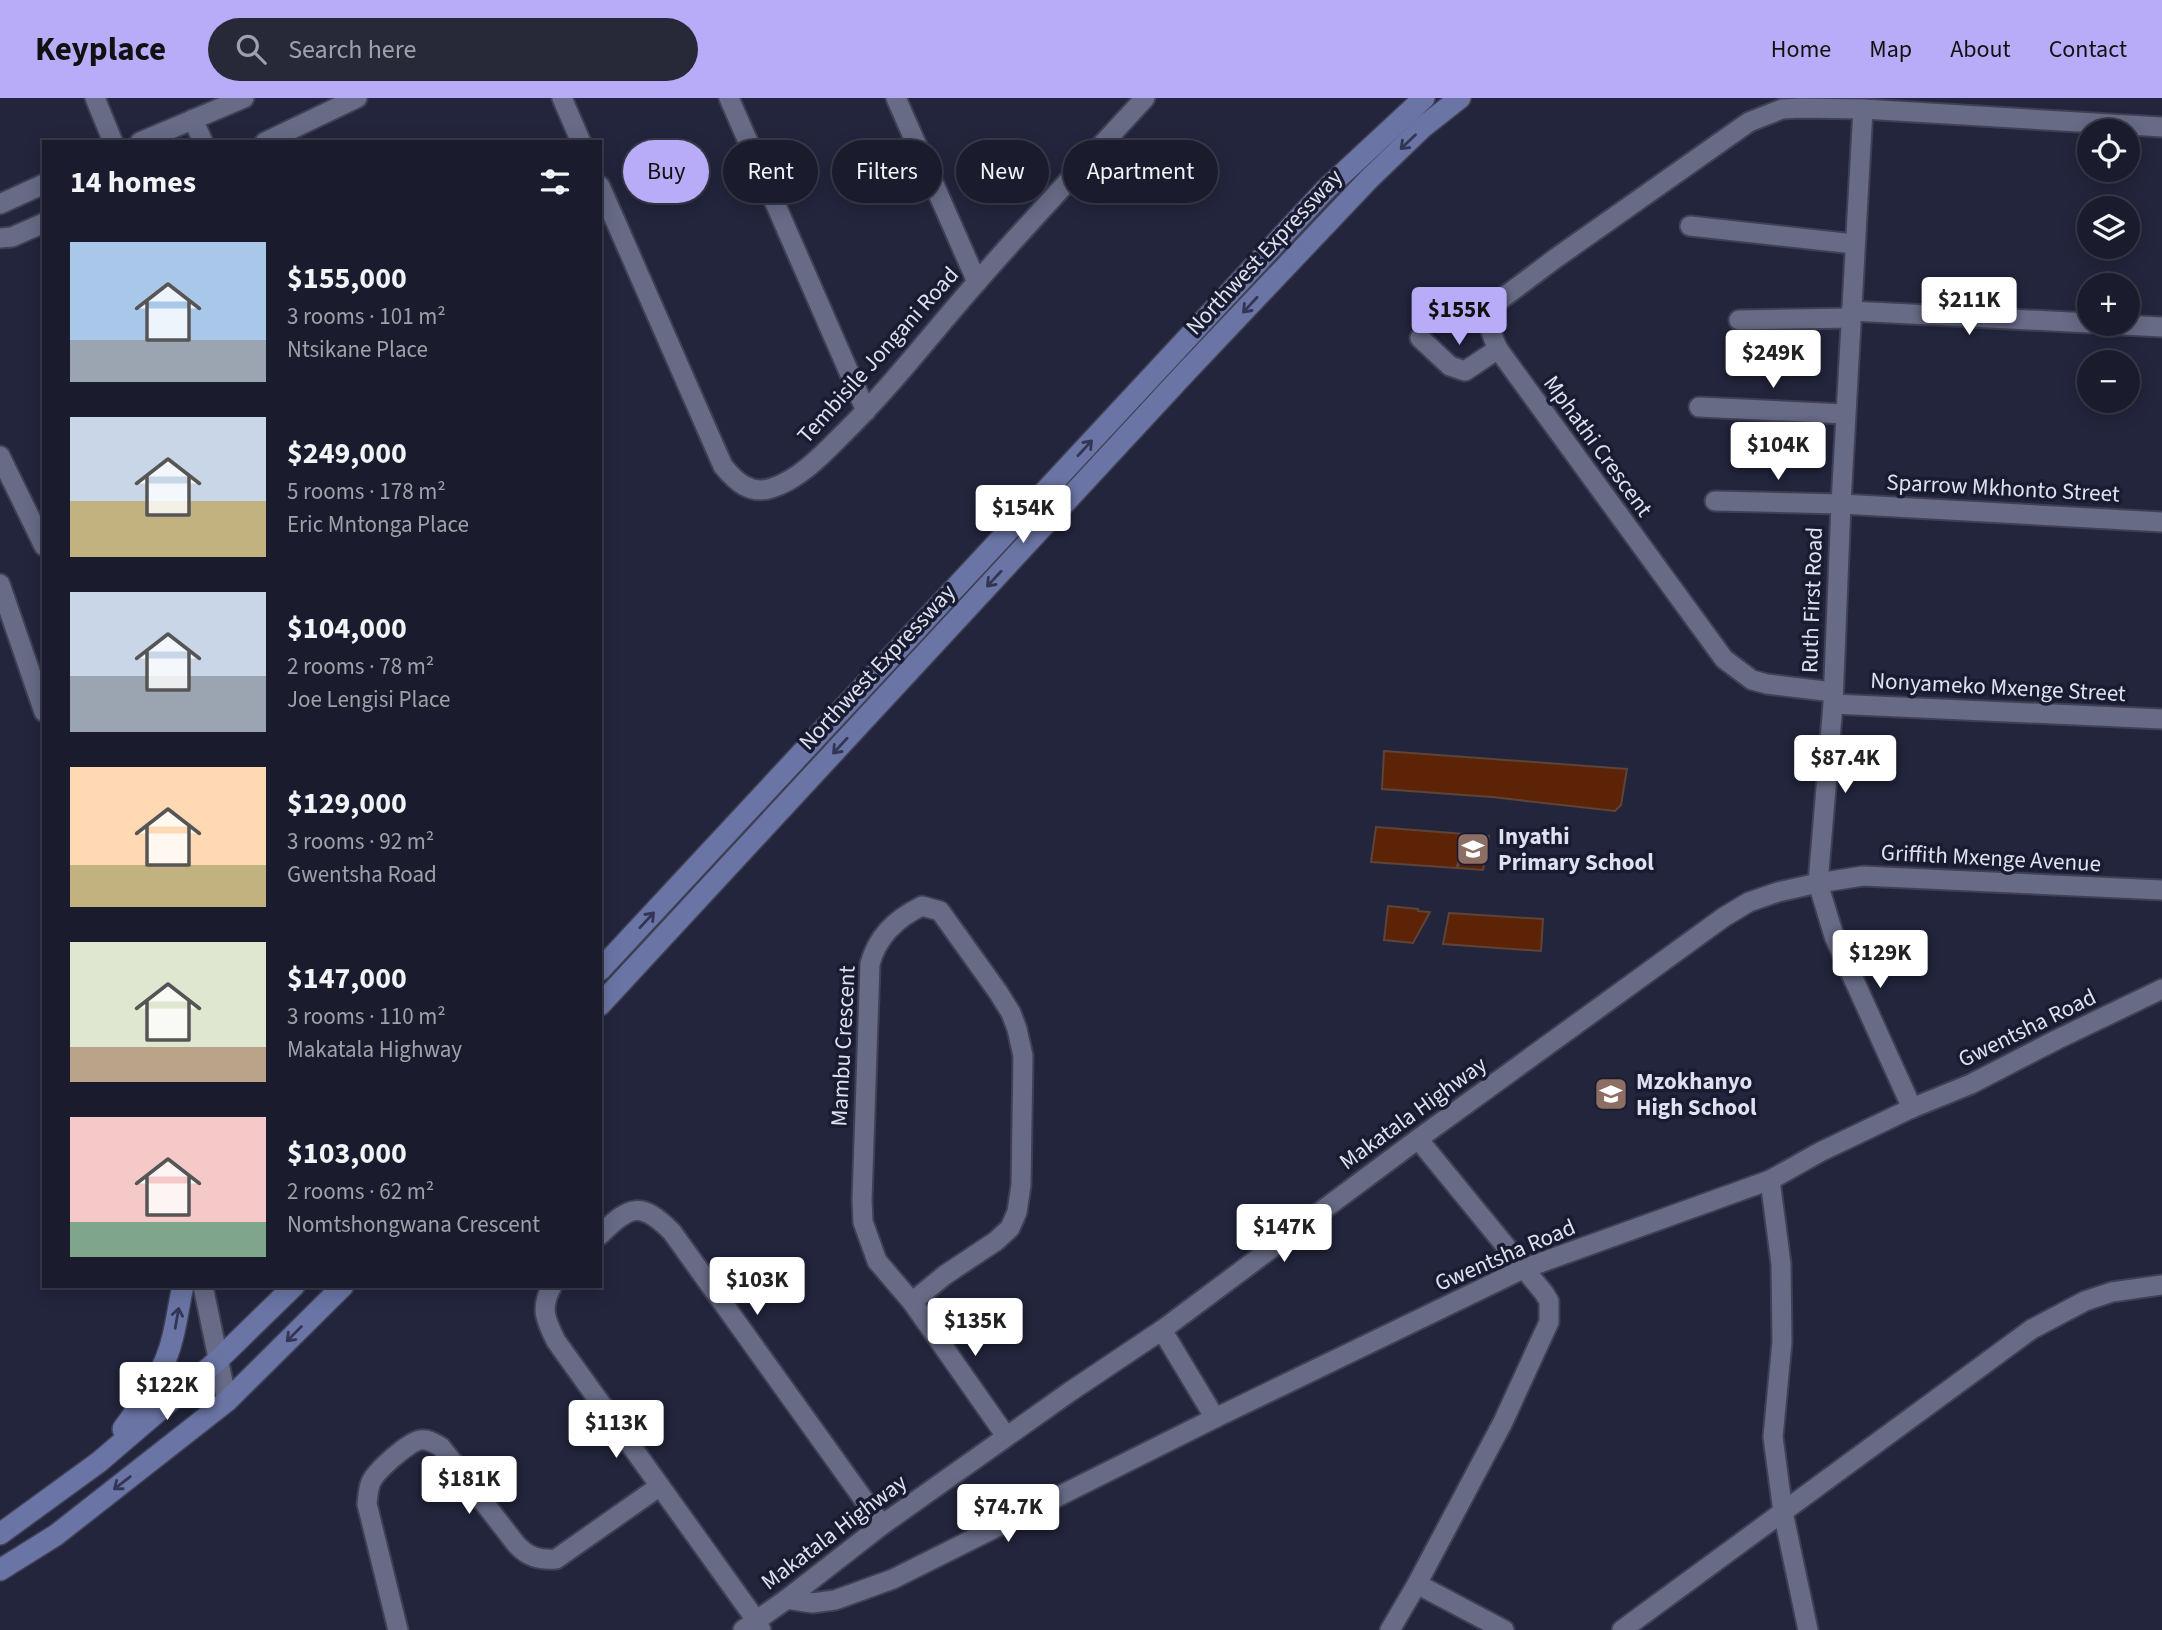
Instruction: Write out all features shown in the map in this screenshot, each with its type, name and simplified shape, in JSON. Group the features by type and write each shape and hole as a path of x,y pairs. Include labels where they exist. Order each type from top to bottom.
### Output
{"main road":[{"name":"Northwest Expressway","path":"602,969 1326,189 1424,98"},
{"name":"Northwest Expressway","path":"602,1003 1369,179 1423,127 1460,98"},
{"path":"99,1462 153,1387 173,1337 183,1288"},
{"path":"0,1534 99,1462 217,1360 292,1288"},
{"path":"0,1570 56,1535 227,1401 341,1288"}],"street":[{"path":"95,98 112,140"},
{"path":"146,140 244,98"},
{"path":"269,140 357,98"},
{"path":"562,98 580,140"},
{"path":"729,98 866,411"},
{"path":"896,98 977,282"},
{"name":"Tembisile Jongani Road","path":"602,191 723,466 743,486 756,490 772,488 816,462 866,411 977,282 1144,98"},
{"name":"Mphathi Crescent","path":"1833,698 1759,682 1740,673 1724,659 1498,349 1489,330 1490,311 1496,303 1556,258 1749,122 1783,109 1863,109 2162,127"},
{"name":"Ruth First Road","path":"1818,883 1833,698 1845,414 1863,109"},
{"path":"194,119 202,140"},
{"path":"0,204 42,185"},
{"path":"0,238 12,237 42,226"},
{"path":"1690,226 1854,244"},
{"path":"1739,320 1851,314 2077,323"},
{"path":"2140,326 2162,327"},
{"path":"1420,338 1450,366 1465,371 1498,349"},
{"path":"1699,407 1845,414"},
{"path":"0,456 42,542"},
{"name":"Sparrow Mkhonto Street","path":"1715,501 1841,504 2162,522"},
{"path":"0,584 42,706"},
{"name":"Nonyameko Mxenge Street","path":"1833,698 2162,719"},
{"name":"Griffith Mxenge Avenue","path":"1818,883 1863,876 2162,890"},
{"path":"1818,883 1834,936 1912,1108"},
{"name":"Makatala Highway","path":"754,1627 882,1525 1006,1436 1162,1330 1418,1139 1724,918 1749,902 1818,883"},
{"name":"Mambu Crescent","path":"912,1302 945,1275 996,1241 1010,1227 1017,1212 1021,1185 1023,1056 1012,1013 940,911 922,906 884,933 873,951 870,964 863,1222 877,1261 912,1302 1006,1436"},
{"name":"Gwentsha Road","path":"787,1599 812,1603 835,1600 893,1579 1215,1418 1524,1269 1770,1180 1819,1152 1912,1108 1971,1084 2162,989"},
{"path":"1390,1630 1418,1584 1503,1422 1549,1322 1549,1301 1418,1139"},
{"path":"1770,1180 1781,1264 1782,1342 1773,1437 1783,1512 1808,1630"},
{"path":"602,1233 616,1219 636,1210 648,1212 672,1232 882,1525"},
{"path":"1622,1630 2032,1329 2085,1301 2112,1292 2162,1285"},
{"path":"202,1288 227,1401"},
{"path":"551,1288 545,1298 544,1311 556,1341 660,1486 754,1627"},
{"path":"1162,1330 1215,1418"},
{"path":"398,1630 367,1504 368,1491 380,1469 414,1441 432,1441 441,1447 524,1553 542,1560 556,1559 660,1486"},
{"path":"1418,1584 1504,1630"}],"building":[{"name":"Inyathi Primary School","path":"1384,751 1627,769 1621,805 1615,811 1492,797 1382,789"},
{"path":"1376,827 1489,836 1483,870 1458,868 1459,861 1456,868 1371,862"},
{"path":"1388,906 1430,912 1413,943 1384,940"},
{"name":"Inyathi Primary School","path":"1449,913 1543,919 1541,951 1443,944"}],"place":[{"name":"Inyathi Primary School","path":"1473,849"},
{"name":"Mzokhanyo High School","path":"1611,1094"}]}
